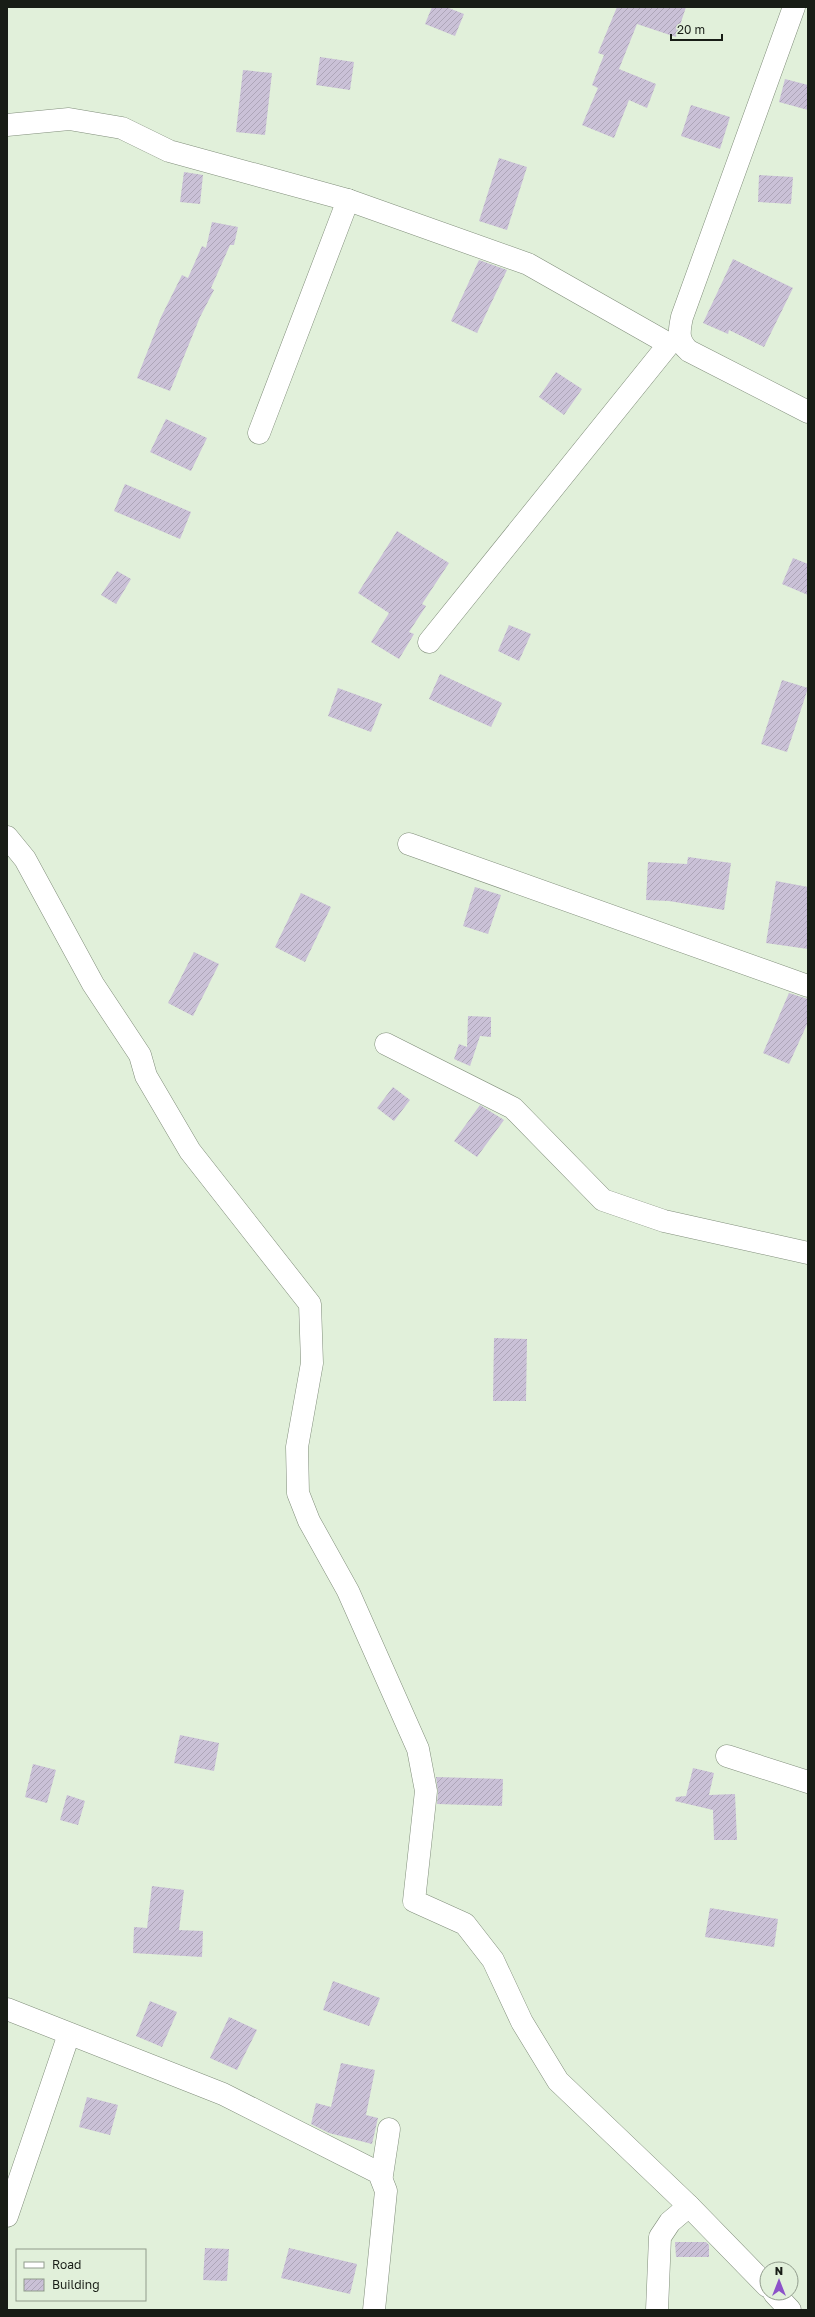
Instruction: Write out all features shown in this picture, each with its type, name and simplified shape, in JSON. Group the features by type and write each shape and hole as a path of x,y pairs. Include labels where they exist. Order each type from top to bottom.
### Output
{"street":[{"path":"794,7 678,333 682,346 690,351 808,412"},
{"path":"7,125 69,119 122,128 169,151 348,200 528,264 669,344 429,642"},
{"path":"259,433 348,200"},
{"path":"7,837 25,859 93,984 140,1055 146,1076 190,1152 310,1304 312,1363 297,1447 298,1493 309,1521 348,1590 418,1749 426,1791 414,1901 465,1924 493,1960 522,2022 558,2081 689,2206 759,2278"},
{"path":"409,844 808,986"},
{"path":"386,1044 513,1108 603,1200 664,1221 808,1253"},
{"path":"727,1756 808,1782"},
{"path":"7,2010 223,2094 379,2173 386,2191 374,2310"},
{"path":"7,2216 68,2034"},
{"path":"379,2173 382,2174 389,2129"},
{"path":"657,2310 660,2236 670,2222 689,2206"},
{"path":"782,2301 790,2310"}],"building":[{"path":"432,7 446,7 464,14 455,36 425,24"},
{"path":"617,7 686,7 676,37 637,24 619,69 656,84 647,108 629,100 614,138 582,125 598,88 592,85 604,55 598,53"},
{"path":"320,57 354,62 350,90 316,85"},
{"path":"243,70 272,73 265,135 236,132"},
{"path":"785,79 808,85 808,110 779,102"},
{"path":"691,105 730,117 720,149 681,136"},
{"path":"499,158 527,167 507,230 479,221"},
{"path":"184,172 203,175 200,204 180,202"},
{"path":"759,175 793,177 791,204 758,202"},
{"path":"212,222 238,227 234,245 230,245 211,288 214,290 200,317 170,391 137,378 161,317 182,275 188,278 202,246 206,248"},
{"path":"733,259 793,288 764,347 729,330 728,334 703,323"},
{"path":"479,260 507,270 477,333 451,321"},
{"path":"556,372 582,389 564,415 539,397"},
{"path":"166,419 207,438 191,471 150,452"},
{"path":"125,484 191,512 180,539 114,511"},
{"path":"397,531 449,563 422,604 426,606 409,632 414,634 399,659 371,642 389,613 358,593"},
{"path":"793,558 808,564 808,595 782,584"},
{"path":"117,571 131,579 116,604 101,595"},
{"path":"509,625 531,634 519,661 498,651"},
{"path":"440,674 502,703 491,727 429,699"},
{"path":"782,680 808,688 787,752 761,744"},
{"path":"338,688 382,704 371,732 328,716"},
{"path":"688,857 731,863 724,910 669,901 646,900 648,862 687,864"},
{"path":"776,881 808,887 808,949 766,943"},
{"path":"475,887 501,895 488,934 463,926"},
{"path":"301,893 331,907 305,962 275,947"},
{"path":"194,952 219,964 193,1016 168,1003"},
{"path":"789,993 808,999 808,1022 789,1064 763,1053"},
{"path":"468,1016 491,1017 491,1037 480,1036 470,1066 454,1059 459,1044 467,1047"},
{"path":"393,1087 410,1100 394,1121 377,1108"},
{"path":"480,1105 504,1120 477,1157 454,1141"},
{"path":"494,1338 527,1339 526,1401 493,1401"},
{"path":"180,1735 219,1743 214,1771 174,1763"},
{"path":"33,1764 56,1770 47,1803 25,1797"},
{"path":"693,1768 714,1773 709,1795 735,1794 737,1840 714,1840 713,1810 675,1801 676,1797 686,1796"},
{"path":"436,1777 503,1779 502,1806 437,1804 438,1792"},
{"path":"67,1795 85,1801 78,1825 60,1820"},
{"path":"152,1886 184,1890 179,1930 203,1931 202,1957 133,1953 134,1927 147,1928"},
{"path":"710,1908 778,1919 774,1947 705,1937"},
{"path":"333,1981 380,1998 369,2026 323,2010"},
{"path":"150,2001 177,2012 162,2047 136,2036"},
{"path":"229,2017 257,2030 237,2070 210,2058"},
{"path":"341,2063 375,2070 366,2115 378,2118 372,2144 329,2133 311,2124 316,2103 331,2107"},
{"path":"87,2097 118,2105 110,2135 79,2127"},
{"path":"675,2242 706,2242 709,2245 709,2257 676,2257"},
{"path":"205,2248 229,2249 227,2281 203,2280"},
{"path":"289,2248 357,2264 350,2294 281,2278"}]}
